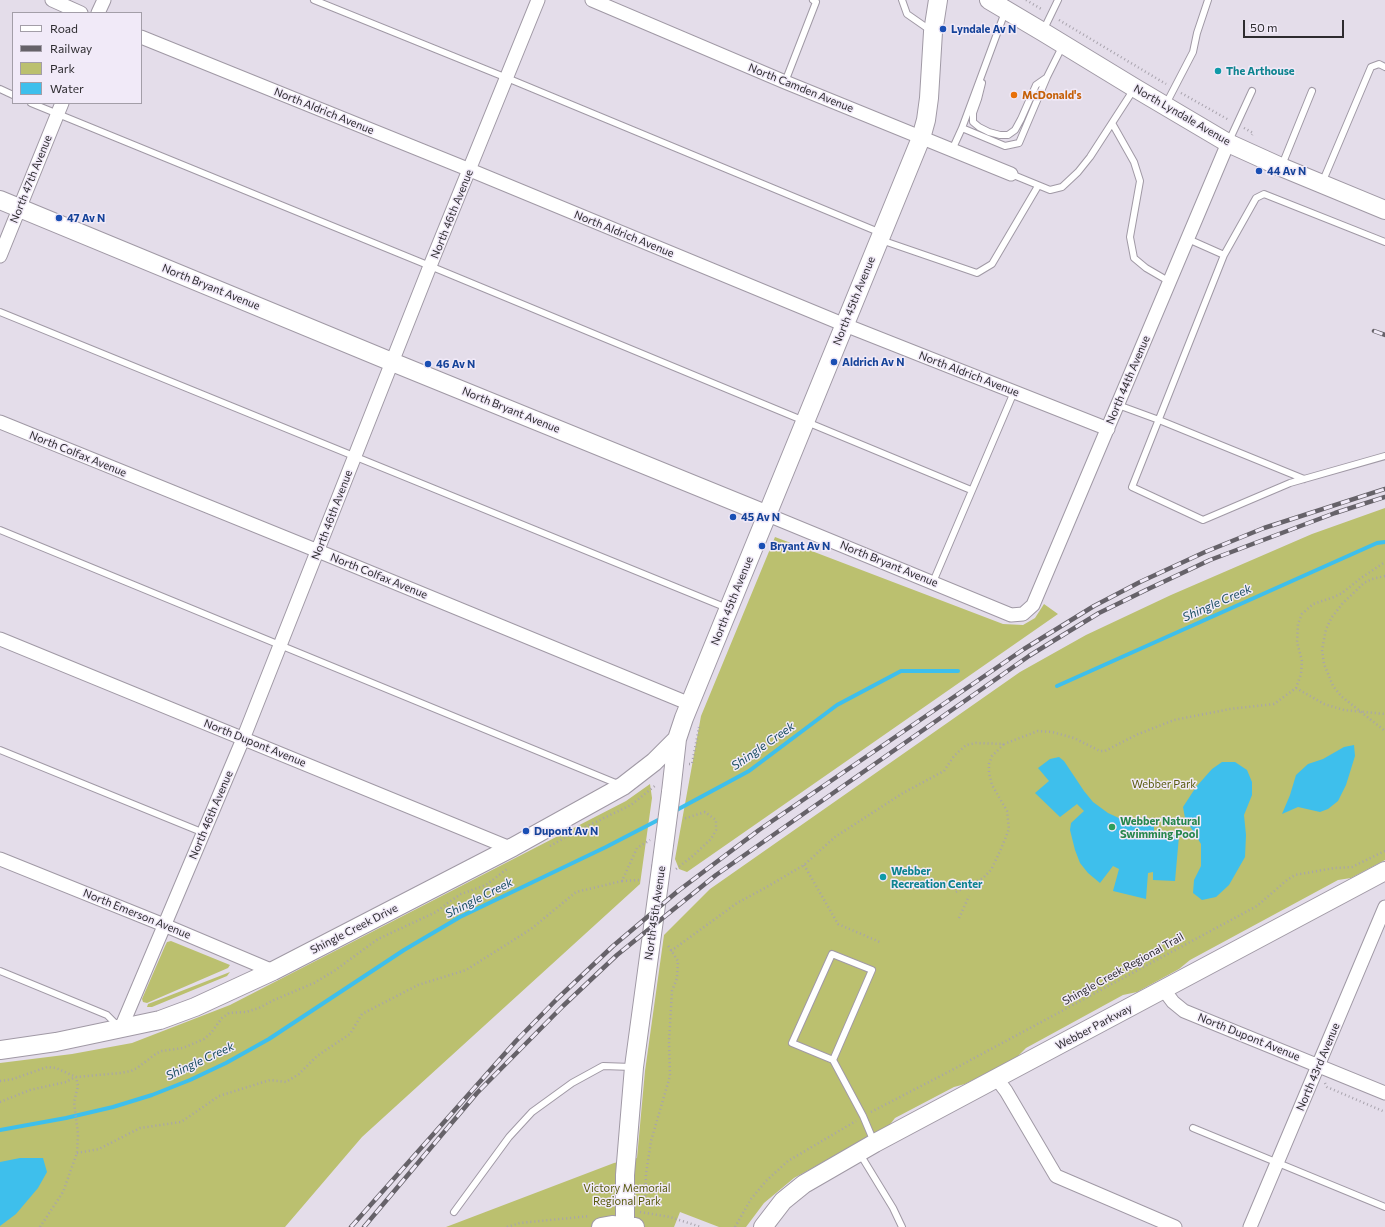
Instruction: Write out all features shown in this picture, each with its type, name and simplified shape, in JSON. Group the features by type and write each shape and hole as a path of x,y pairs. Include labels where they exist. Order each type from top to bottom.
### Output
{"street":[{"path":"52,0 80,12"},
{"path":"98,12 104,0"},
{"name":"North 46th Avenue","path":"121,1028 243,739 430,266 538,0"},
{"name":"North Camden Avenue","path":"592,0 785,82 1011,174"},
{"name":"North 45th Avenue","path":"630,1223 625,1176 634,1067 669,869 671,792 677,739 921,138 926,120 929,98 933,32 938,0"},
{"name":"North Lyndale Avenue","path":"989,0 1228,143 1385,210"},
{"name":"North Aldrich Avenue","path":"142,38 470,170 845,325 1108,429"},
{"name":"North 47th Avenue","path":"0,256 60,109"},
{"name":"North 44th Avenue","path":"1023,614 1033,605 1228,143"},
{"name":"North Bryant Avenue","path":"0,200 1011,615 1023,614"},
{"name":"North Colfax Avenue","path":"0,422 690,704"},
{"name":"North Dupont Avenue","path":"0,638 510,848"},
{"name":"Shingle Creek Drive","path":"0,1050 56,1042 160,1020 188,1009 273,970 510,848 623,786 654,762 677,739"},
{"name":"North Emerson Avenue","path":"0,859 273,970"},
{"name":"Webber Parkway","path":"763,1227 783,1201 804,1184 875,1143 1164,990 1179,980 1383,876"},
{"name":"North 43rd Avenue","path":"1250,1227 1385,907"},
{"name":"North Dupont Avenue","path":"1164,990 1173,1002 1184,1011 1385,1093"},
{"path":"997,1079 1006,1091 1056,1176 1175,1227"},
{"path":"596,1221 612,1225 630,1223"}],"lane":[{"path":"314,0 507,78 881,237 892,245 977,273 992,264 1038,186"},
{"path":"785,82 816,2 813,0"},
{"path":"902,0 908,14 933,32"},
{"path":"1043,32 1058,0"},
{"path":"1166,106 1193,52 1197,33 1208,0"},
{"path":"952,150 962,128 1005,10"},
{"path":"962,128 1005,146 1019,143 1063,44"},
{"path":"985,64 978,99 973,113 973,122 989,132 1000,135 1008,135 1015,130 1036,85 1047,78"},
{"path":"1322,184 1371,67 1379,64 1385,67"},
{"path":"1011,174 1050,190 1062,187 1078,172 1090,157 1134,88"},
{"path":"0,89 12,95"},
{"path":"1228,143 1252,90"},
{"path":"1281,166 1312,91"},
{"path":"36,104 60,109 430,266 972,490"},
{"path":"1112,123 1134,162 1140,181 1130,237 1134,258 1146,268 1170,282"},
{"path":"1385,242 1264,194 1256,198 1224,255 1132,487 1203,520 1304,479 1385,456"},
{"path":"1188,239 1224,255"},
{"path":"0,312 729,609"},
{"path":"933,582 1014,391"},
{"path":"1118,405 1159,420 1304,479"},
{"path":"0,530 623,786"},
{"path":"0,750 204,833"},
{"path":"833,1060 872,970 832,954 792,1043 833,1060 863,1116 875,1143"},
{"path":"0,971 107,1015 121,1028"},
{"path":"454,1212 509,1137 532,1112 572,1083 603,1066 634,1067"},
{"path":"1193,1128 1385,1207"},
{"path":"860,1152 902,1227"}],"path":[{"path":"1026,0 1174,89 1253,133 1252,135"},
{"path":"645,1204 646,1174 651,1141 670,1076 669,1042 672,991 677,978 678,962 671,951 737,903 804,866 835,837 903,793 944,771 954,756 966,745 976,743 1004,744 1038,731 1052,732 1074,738 1100,751 1105,751 1136,735 1174,720 1230,709 1274,704 1296,688 1301,674 1302,661 1297,642 1298,624 1302,614 1313,604 1342,593 1385,562"},
{"path":"1385,576 1372,579 1364,583 1343,604 1332,617 1326,629 1322,650 1324,664 1334,686 1341,696 1385,731"},
{"path":"1362,578 1364,583"},
{"path":"1296,688 1324,704 1344,710 1385,714"},
{"path":"956,892 983,878 991,870 1009,829 1008,811 992,785 989,773 989,764 992,756 1004,744"},
{"path":"544,849 631,805 673,774"},
{"path":"669,869 694,855 711,838 716,830 716,820 705,812 677,823"},
{"path":"622,881 637,848 650,839"},
{"name":"Shingle Creek Regional Trail","path":"871,1112 1257,906 1295,875 1334,868 1352,867 1385,851"},
{"path":"804,866 838,924 882,944"},
{"path":"0,1102 30,1090 66,1082 76,1077 131,1071 157,1053 183,1048 204,1040 226,1014 246,1012 259,1008 314,983 334,971 378,939 436,912 461,894 486,885 509,868"},
{"path":"77,1153 99,1149 140,1128 181,1122 219,1096 270,1080 286,1082 299,1074 317,1056 350,1034 362,1014 418,985 466,970 531,929 576,892 622,881 641,880"},
{"path":"959,918 969,896"},
{"path":"0,1081 13,1079 47,1067 56,1068 76,1077"},
{"path":"40,1227 63,1192 77,1153 78,1134 74,1102 78,1086 76,1077"},
{"path":"1325,1083 1327,1087 1385,1112"},
{"path":"735,1227 751,1198 766,1181 788,1161 856,1120"},
{"path":"630,1223 644,1212 670,1217 701,1227"},
{"path":"507,1227 527,1222 596,1221"}],"green space":[{"name":"Webber Park","path":"1385,508 1385,860 1351,878 1338,880 1190,960 1179,969 1137,992 1123,995 1026,1048 1016,1058 965,1084 954,1087 895,1118 888,1127 794,1178 764,1203 746,1227 719,1227 680,1212 674,1227 446,1227 614,1163 637,1158 645,1071 664,935 710,889 1020,672 1086,635 1171,595 1312,534"},
{"path":"775,537 1003,624 1023,625 1035,618 1044,604 1058,614 687,872 679,869 675,859 701,716"},
{"path":"650,784 652,798 640,884 362,1137 285,1227 0,1227 0,1063 72,1054 132,1043 230,1005 626,801"},
{"path":"171,941 230,965 228,968 147,1003 143,1002 142,999 165,946 167,942"},
{"path":"230,972 227,976 152,1007 147,1007 148,1004"}],"water":[{"path":"1354,745 1355,756 1346,785 1338,801 1328,809 1320,812 1298,807 1282,814 1296,775 1308,764 1323,759 1344,747"},
{"name":"Webber Natural Swimming Pool","path":"1059,757 1064,761 1093,802 1108,813 1121,819 1154,819 1154,833 1179,836 1175,881 1153,880 1153,872 1148,873 1146,899 1113,891 1119,869 1113,866 1100,883 1088,873 1080,863 1070,830 1071,823 1084,811 1077,804 1060,817 1035,793 1049,781 1038,768 1050,759"},
{"path":"1222,762 1235,762 1247,770 1252,782 1252,795 1244,815 1246,835 1245,857 1229,885 1216,897 1202,900 1193,893 1194,880 1201,866 1201,844 1185,818 1183,807 1196,787 1212,769"},
{"path":"20,1158 43,1158 47,1172 38,1188 16,1214 0,1226 0,1162"}],"waterway":[{"name":"Shingle Creek","path":"1057,686 1377,543 1385,542"},
{"name":"Shingle Creek","path":"673,812 749,771 837,705 901,671 958,671"},
{"name":"Shingle Creek","path":"0,1130 66,1118 113,1107 152,1095 190,1080 226,1063 269,1039 404,950 460,917 606,847 662,818"}],"railway":[{"path":"1374,331 1385,335"},
{"path":"351,1227 516,1041 557,999 613,946 678,891 759,830 1024,649 1094,606 1140,582 1205,552 1264,528 1385,489"},
{"path":"364,1227 477,1093 563,1006 617,955 716,875 1029,656 1099,613 1210,560 1335,513 1385,497"}],"place":[{"name":"Lyndale Av N","path":"943,29"},
{"name":"The Arthouse","path":"1218,71"},
{"name":"McDonald's","path":"1014,95"},
{"name":"44 Av N","path":"1259,171"},
{"name":"47 Av N","path":"59,218"},
{"name":"Aldrich Av N","path":"834,362"},
{"name":"46 Av N","path":"428,364"},
{"name":"45 Av N","path":"733,517"},
{"name":"Bryant Av N","path":"762,546"},
{"name":"Webber Natural Swimming Pool","path":"1112,827"},
{"name":"Dupont Av N","path":"526,831"},
{"name":"Webber Recreation Center","path":"883,877"}],"park label":[{"name":"Victory Memorial Regional Park","path":"627,1194"}]}
